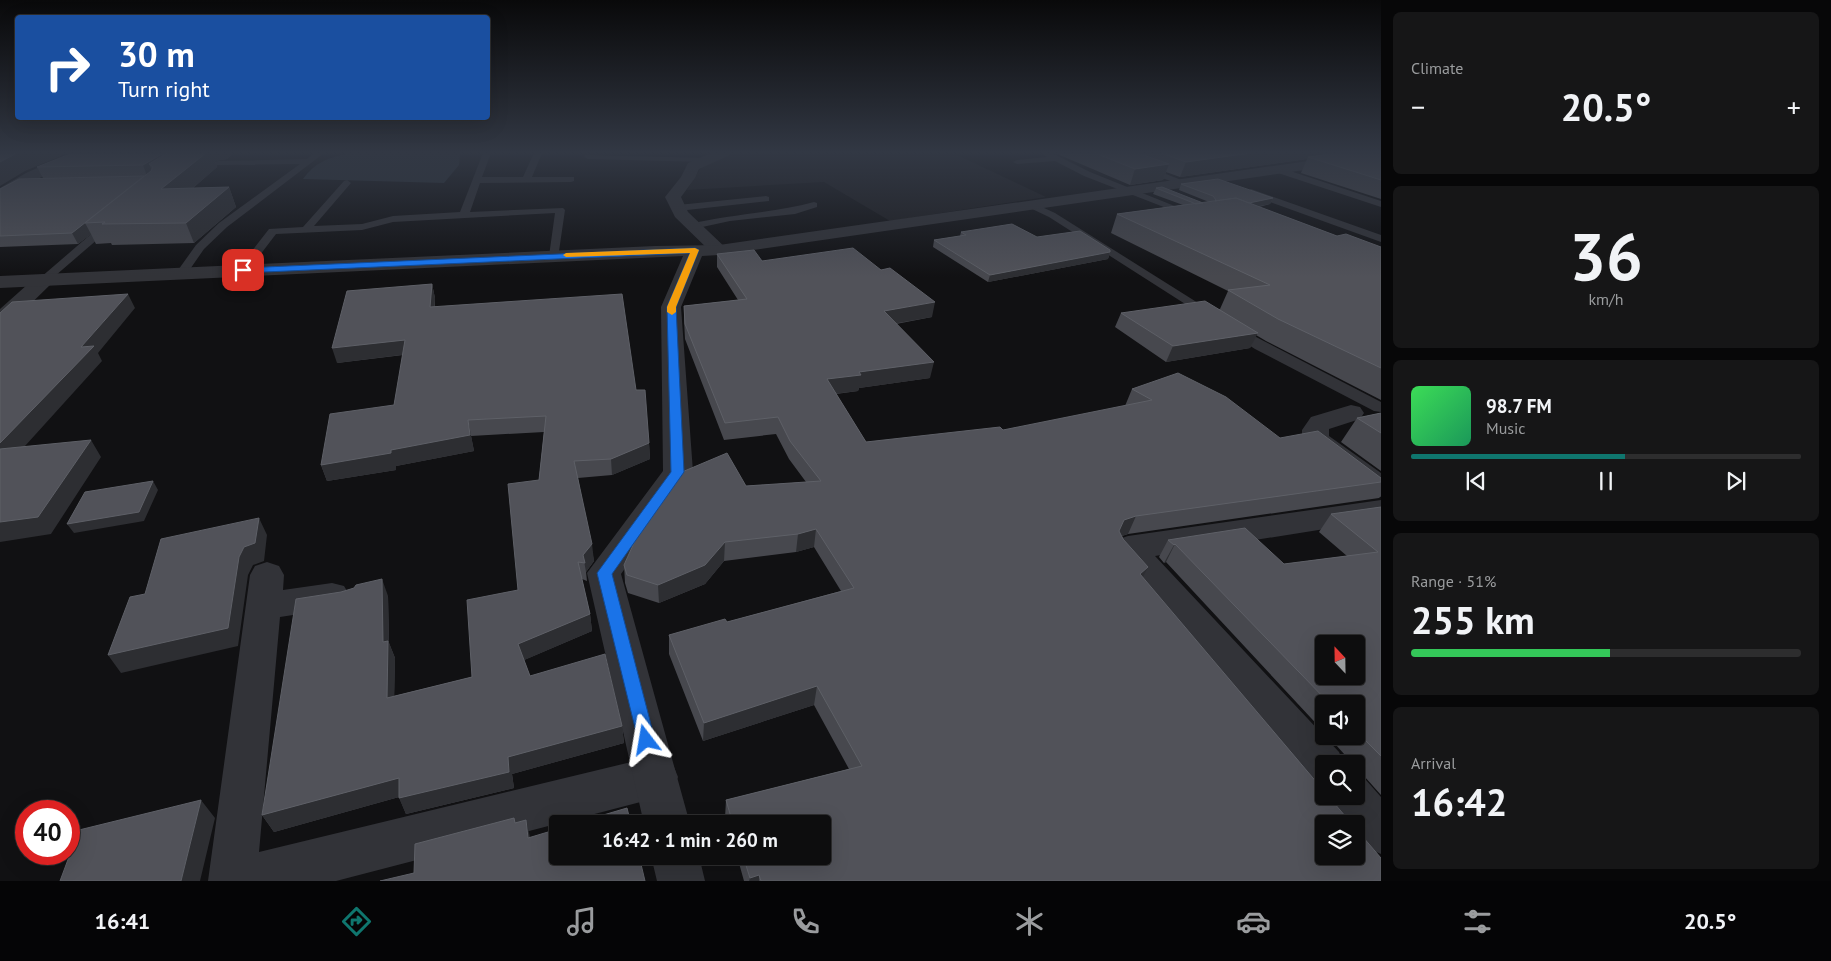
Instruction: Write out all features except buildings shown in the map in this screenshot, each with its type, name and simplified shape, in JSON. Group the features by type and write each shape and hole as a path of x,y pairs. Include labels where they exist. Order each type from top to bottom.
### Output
{"street":[{"path":"675,194 673,197 681,214 702,242"},
{"path":"0,282 554,256 702,242 1031,205 1108,194"},
{"path":"665,815 604,573 678,472 671,307 702,242"},
{"path":"0,321 44,280"},
{"path":"1351,412 1320,423 1315,430 1316,439 1381,487"},
{"path":"1315,757 1128,548 1381,510"},
{"path":"232,881 266,591 348,594"},
{"path":"242,881 656,777"},
{"path":"1358,805 1381,831"},
{"path":"678,865 682,881"}],"lane":[{"path":"182,273 200,247 222,225 264,194"},
{"path":"306,229 337,194"},
{"path":"464,215 472,194"},
{"path":"1138,194 1178,210"},
{"path":"1254,194 1381,239"},
{"path":"1351,194 1381,204"},
{"path":"678,208 766,199"},
{"path":"1031,205 1060,221 1260,346 1379,408 1381,407"},
{"path":"702,242 730,218 794,211 814,206"},
{"path":"243,270 273,231 362,227 393,219 560,210 554,256"},
{"path":"44,280 119,216"}],"shaded area":[{"path":"844,194 1040,194 1046,197 890,221"}],"slow traffic":[{"path":"566,255 695,250 671,307 672,312"}],"route":[{"path":"243,270 695,250 671,307 678,472 604,573 646,740"}]}
